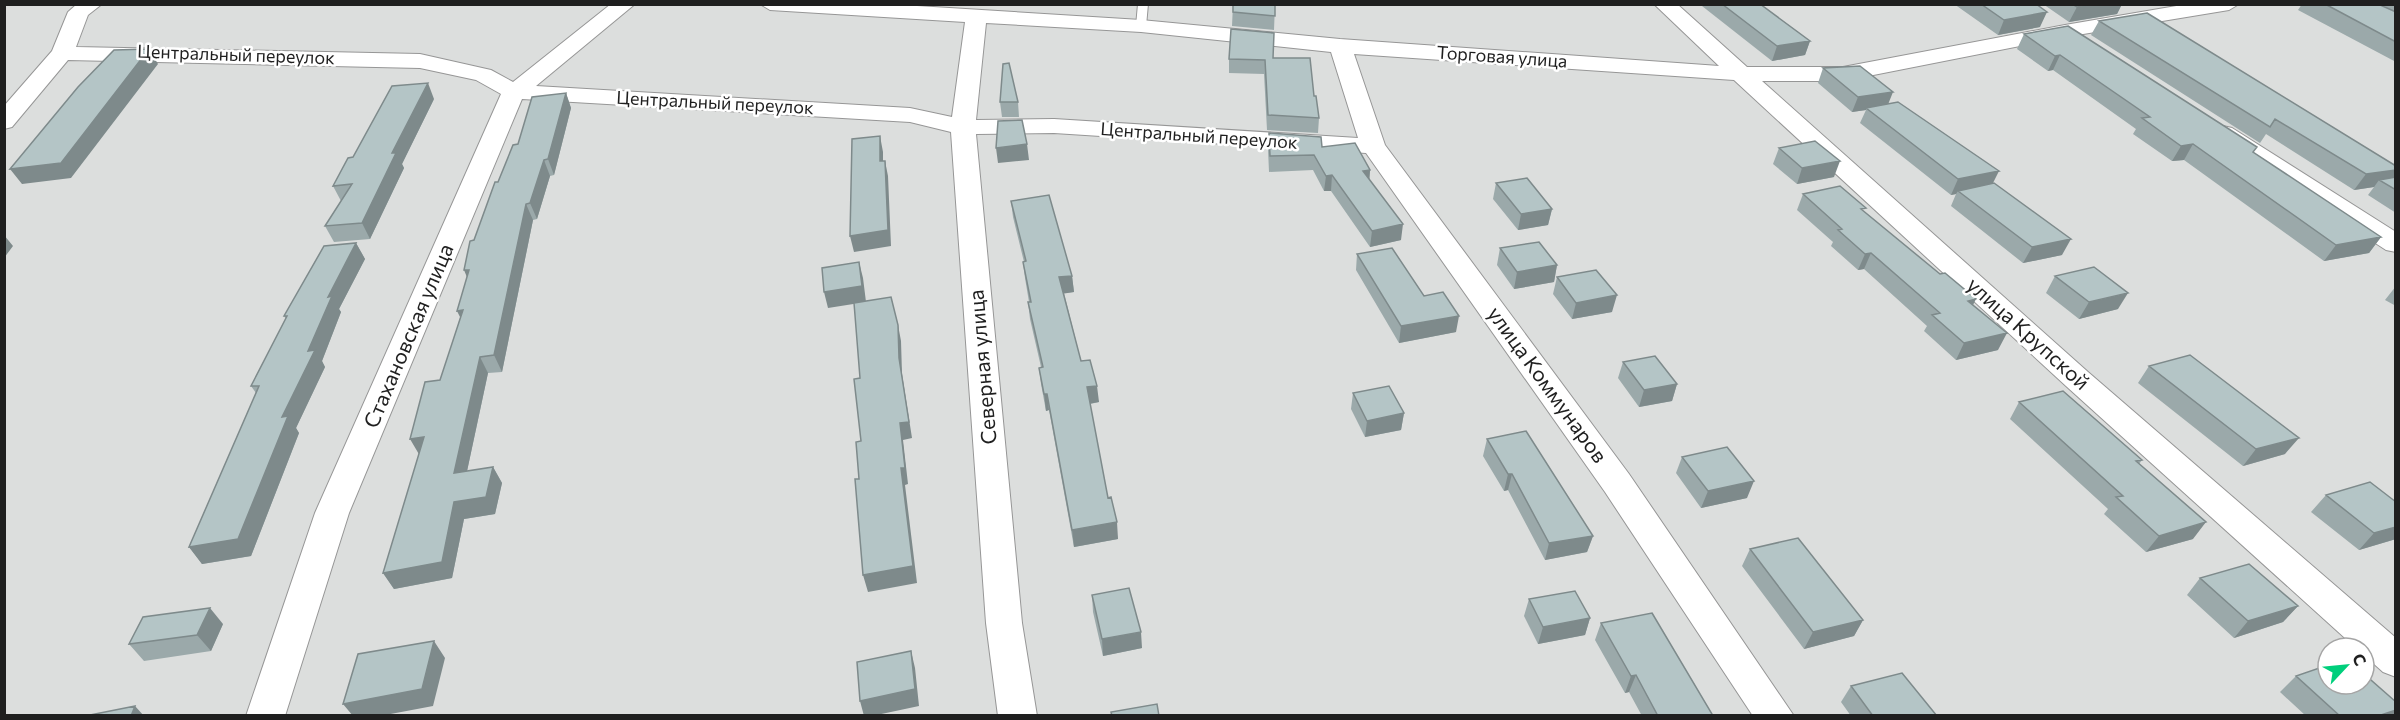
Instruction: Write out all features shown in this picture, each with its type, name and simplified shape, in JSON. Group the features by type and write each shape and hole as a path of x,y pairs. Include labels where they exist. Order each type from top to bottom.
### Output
{"street":[{"path":"4,122 62,53 79,12 92,4"},
{"name":"Стахановская улица","path":"266,716 332,513 514,92 625,4"},
{"name":"Торговая улица","path":"770,4 1141,26 1340,46 1742,74 1843,74 2065,31 2229,4"},
{"name":"улица Крупской","path":"1664,4 2077,379 2396,661"},
{"path":"2040,15 2095,51"},
{"name":"Северная улица","path":"975,17 963,127 1004,623 1018,716"},
{"name":"улица Коммунаров","path":"1340,46 1373,146 1617,483 1775,716"},
{"name":"Центральный переулок","path":"62,53 420,61 483,75 514,92 756,104 910,115 963,127 1054,126 1373,146"},
{"path":"2205,122 2396,244"}],"lane":[{"path":"1141,26 1143,4"}],"shaded area":[{"path":"4,5 2395,5 2395,715 5,715"}],"building":[{"path":"1233,4 1275,4 1275,16 1233,12"},
{"path":"1722,4 1760,4 1810,41 1777,46"},
{"path":"1981,4 2036,4 2047,12 2004,20"},
{"path":"2072,4 2093,4 2077,7"},
{"path":"2325,4 2378,4 2396,12 2396,42"},
{"path":"2147,13 2396,166 2396,170 2366,174 2275,119 2270,127 2099,21"},
{"path":"2068,26 2257,147 2253,152 2381,237 2336,245 2193,144 2181,146 2142,118 2150,117 2060,55 2055,56 2024,34"},
{"path":"1231,29 1274,33 1273,58 1310,58 1319,118 1268,115 1265,60 1229,59"},
{"path":"149,49 61,163 10,169 78,87 114,50"},
{"path":"1009,63 1018,102 1000,102 1003,64"},
{"path":"1860,66 1893,92 1858,97 1823,68"},
{"path":"428,83 392,153 396,153 362,223 325,226 352,184 333,186 348,158 353,157 392,86"},
{"path":"566,93 548,159 544,160 530,203 526,204 494,355 480,357 454,473 493,467 486,497 454,502 442,562 383,573 424,437 410,439 425,382 440,380 463,310 457,311 469,270 464,270 470,241 474,240 495,182 498,182 513,145 518,144 532,97"},
{"path":"1898,102 1999,171 1958,179 1866,108"},
{"path":"1022,120 1027,144 996,148 998,121"},
{"path":"1269,133 1321,137 1322,147 1355,143 1370,170 1363,171 1403,224 1372,231 1332,175 1326,176 1314,155 1270,156"},
{"path":"880,136 880,161 885,161 888,230 850,236 852,139"},
{"path":"1815,141 1840,161 1802,168 1779,148"},
{"path":"2396,177 2396,190 2379,180"},
{"path":"1527,178 1552,209 1521,214 1496,183"},
{"path":"1994,183 2071,239 2032,247 1958,191"},
{"path":"1840,186 1866,208 1861,209 1940,274 1945,273 1976,299 1968,301 2007,333 1964,343 1932,315 1940,313 1871,253 1865,254 1838,230 1842,229 1803,194"},
{"path":"1049,195 1072,276 1059,277 1081,361 1090,360 1097,386 1087,387 1108,498 1111,497 1117,522 1072,530 1047,394 1044,394 1039,368 1043,367 1028,302 1031,302 1023,262 1026,261 1011,201"},
{"path":"1539,242 1557,265 1517,272 1500,248"},
{"path":"356,243 328,297 332,296 308,351 315,350 282,417 288,416 238,539 189,547 259,386 251,386 287,316 284,316 324,246"},
{"path":"1392,248 1424,296 1443,292 1459,316 1401,326 1357,254"},
{"path":"859,262 862,286 824,292 822,268"},
{"path":"2094,267 2128,293 2089,302 2055,276"},
{"path":"1596,270 1617,295 1576,303 1557,277"},
{"path":"891,297 898,325 899,358 909,422 900,423 905,468 901,468 913,566 863,575 855,479 859,479 856,442 861,441 854,379 860,378 854,303"},
{"path":"2190,355 2299,438 2256,449 2149,366"},
{"path":"1655,356 1677,384 1644,390 1623,362"},
{"path":"1389,386 1404,413 1367,421 1353,393"},
{"path":"2063,391 2142,460 2136,461 2206,522 2159,536 2116,497 2123,496 2019,402"},
{"path":"1526,431 1593,536 1549,543 1512,474 1508,474 1487,439"},
{"path":"1727,447 1754,481 1708,491 1682,457"},
{"path":"2370,482 2396,502 2396,527 2374,533 2326,495"},
{"path":"1798,538 1863,620 1813,632 1750,549"},
{"path":"2249,564 2298,606 2248,621 2200,578"},
{"path":"1129,588 1141,632 1102,639 1092,595"},
{"path":"1575,591 1590,618 1543,627 1529,599"},
{"path":"210,608 197,635 129,644 143,617"},
{"path":"1652,613 1712,714 1658,716 1636,675 1631,676 1601,623"},
{"path":"434,641 422,689 343,704 358,654"},
{"path":"911,651 915,689 860,701 857,662"},
{"path":"2316,669 2316,694 2296,676"},
{"path":"1902,673 1937,716 1873,716 1851,686"},
{"path":"2376,684 2396,702 2396,710 2378,716 2340,716 2318,696 2376,696"},
{"path":"1157,704 1159,716 1112,716 1111,712"},
{"path":"135,706 131,716 85,716"}]}
